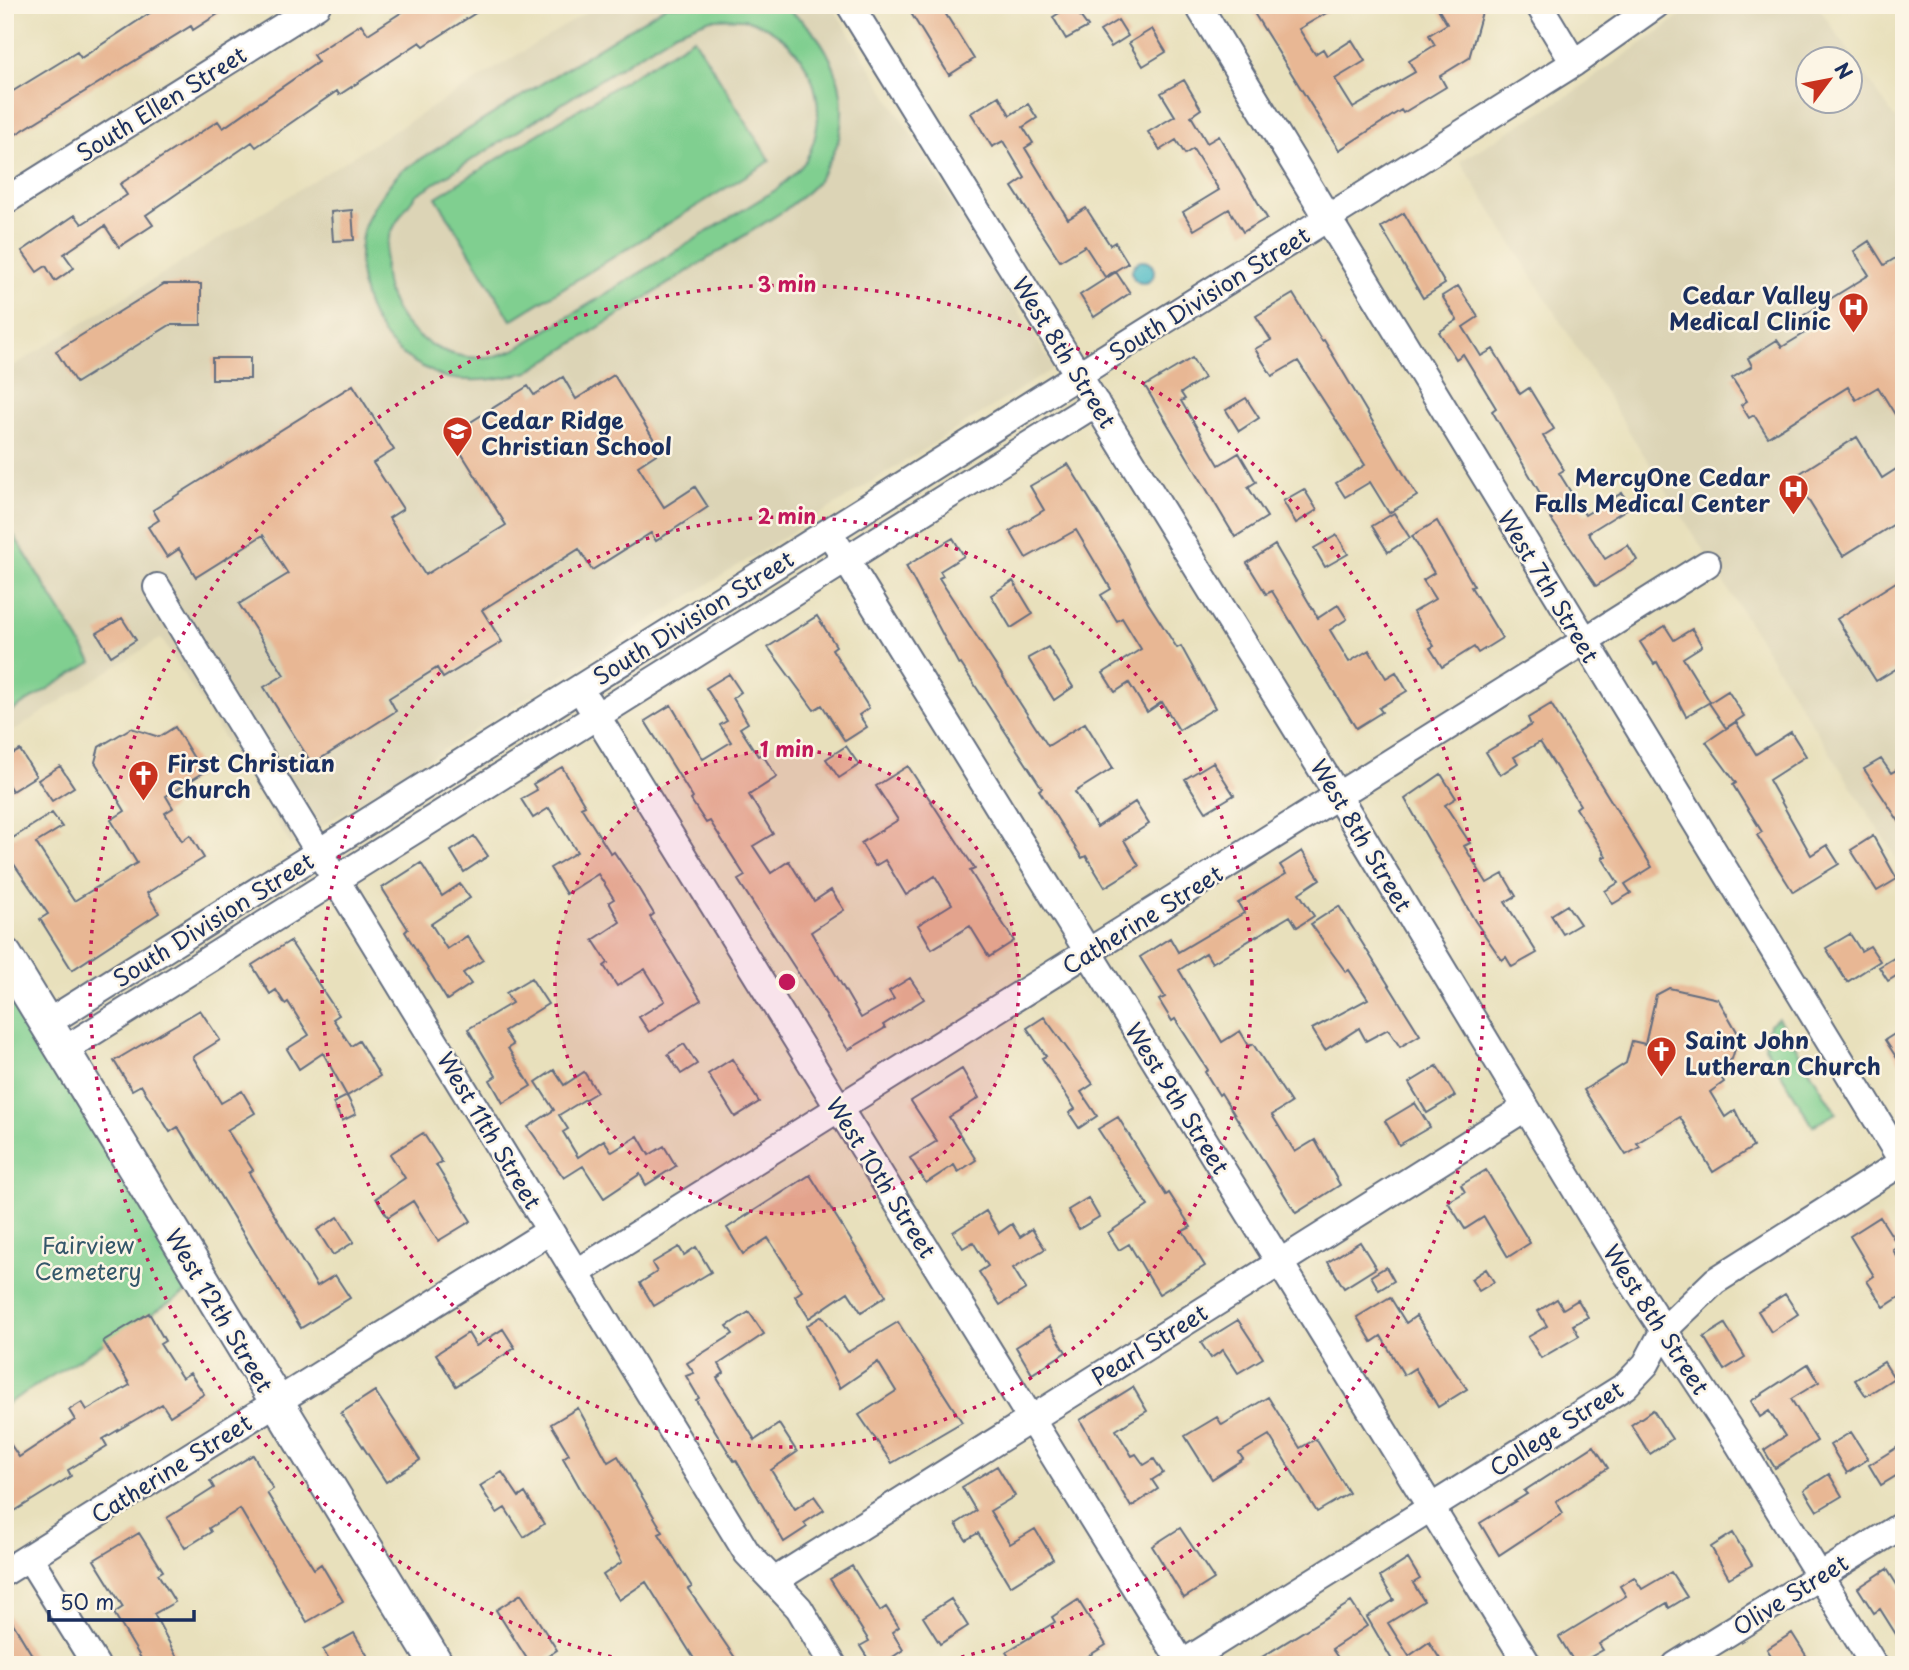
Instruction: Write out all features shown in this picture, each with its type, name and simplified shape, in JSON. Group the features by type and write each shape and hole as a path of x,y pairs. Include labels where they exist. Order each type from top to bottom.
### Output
{"main road":[{"name":"West 12th Street","path":"5,955 437,1665"}],"street":[{"name":"South Ellen Street","path":"5,201 317,5"},
{"name":"West 8th Street","path":"850,5 1338,796 1525,1108 1874,1665"},
{"name":"West 7th Street","path":"1198,5 1583,642 1903,1162"},
{"path":"1539,5 1574,63"},
{"name":"South Division Street","path":"55,1037 320,852 1574,63 1656,5"},
{"name":"South Division Street","path":"55,1037 337,878 1096,403"},
{"name":"West 9th Street","path":"828,532 1528,1665"},
{"name":"Catherine Street","path":"576,1273 1707,564"},
{"name":"West 11th Street","path":"157,587 747,1553 799,1608 833,1665"},
{"name":"West 10th Street","path":"580,688 1182,1664"},
{"name":"Pearl Street","path":"774,1581 1525,1108"},
{"name":"College Street","path":"1182,1664 1625,1386 1646,1364 1664,1330 1714,1281 1903,1162"},
{"name":"Catherine Street","path":"5,1572 551,1231"},
{"name":"Olive Street","path":"1676,1665 1904,1524"},
{"path":"29,1558 96,1665"}],"shaded area":[{"name":"Cedar Ridge Christian School","path":"598,5 832,5 1054,368 291,845 161,638 5,736 5,371"},
{"name":"MercyOne Cedar Falls Medical Center","path":"1696,5 1817,5 1845,46 1794,46 1794,116 1864,116 1864,73 1904,131 1904,871 1460,161 1569,95"}],"green space":[{"path":"778,5 795,15 822,43 838,79 842,118 836,148 817,182 785,210 528,372 488,380 458,379 439,375 406,357 380,329 364,294 361,275 360,256 364,227 382,194 400,172 666,6","holes":["711,19 744,19 769,29 787,42 801,59 817,98 818,120 814,142 798,170 777,189 514,350 489,357 464,356 440,349 419,337 402,319 390,298 385,273 387,246 392,232 416,195 676,32"]},
{"path":"694,38 770,161 511,320 436,197"},
{"path":"5,521 92,662 5,715"},
{"name":"Fairview Cemetery","path":"5,970 200,1284 5,1405"},
{"path":"1778,1018 1836,1113 1813,1126 1765,1047 1769,1024"}],"water":[{"path":"1143,261 1151,264 1154,272 1151,280 1143,283 1135,280 1132,272 1135,264"}],"building":[{"path":"162,5 232,5 193,30 191,26 5,141 5,96 77,52 81,58"},
{"path":"397,5 488,5 424,46 420,42 339,95 337,91 256,147 252,142 146,215 153,225 119,247 105,226 64,254 74,268 55,281 46,266 37,272 22,251 75,215 82,224 127,195 120,184 218,121 223,128 318,62 313,55 361,24 368,34 402,12"},
{"path":"906,5 940,5 974,59 949,75"},
{"path":"1072,5 1088,27 1066,39 1053,17"},
{"path":"1249,5 1340,5 1299,29 1315,54 1323,49 1327,56 1352,40 1365,61 1335,79 1353,108 1415,72 1409,61 1435,45 1429,35 1447,24 1436,5 1484,5 1469,58 1440,76 1446,87 1403,113 1401,110 1339,150"},
{"path":"1118,20 1128,36 1111,47 1100,31"},
{"path":"1152,29 1166,52 1143,66 1129,43"},
{"path":"1184,80 1201,109 1191,116 1207,143 1219,136 1267,218 1243,232 1229,209 1194,230 1183,212 1219,190 1193,149 1185,154 1176,140 1160,150 1148,132 1175,116 1161,93"},
{"path":"999,96 1010,115 1028,104 1037,118 1023,127 1033,143 1025,148 1068,219 1086,208 1110,245 1115,242 1128,263 1105,277 1085,246 1060,261 1012,187 1025,178 1003,141 992,147 971,113"},
{"path":"352,210 354,240 333,241 331,212"},
{"path":"1404,213 1445,284 1423,298 1381,227"},
{"name":"Cedar Valley Medical Clinic","path":"1869,241 1884,265 1904,253 1904,429 1878,387 1856,400 1848,387 1768,437 1754,415 1749,418 1741,405 1747,401 1732,378 1752,366 1748,358 1777,340 1782,347 1812,329 1804,315 1869,275 1854,251"},
{"path":"1116,272 1130,293 1094,317 1080,295"},
{"path":"164,284 201,284 201,325 170,325 76,383 56,351"},
{"path":"1458,286 1478,317 1463,327 1481,356 1493,349 1520,394 1529,388 1554,429 1543,436 1564,470 1559,473 1585,515 1622,493 1630,507 1588,533 1605,559 1628,545 1637,560 1596,586 1543,507 1547,505 1492,411 1496,408 1463,354 1456,359 1439,332 1457,320 1442,296"},
{"path":"1293,294 1322,341 1324,340 1417,496 1389,513 1370,482 1345,497 1336,483 1365,465 1298,361 1272,376 1255,349 1271,340 1256,316"},
{"path":"212,358 250,358 250,379 212,379"},
{"path":"1192,358 1204,378 1181,393 1185,399 1181,401 1219,465 1239,453 1256,482 1248,487 1267,517 1235,537 1145,386"},
{"path":"614,375 661,451 638,466 664,507 695,487 708,507 656,541 651,533 592,570 579,549 482,610 502,642 443,678 437,668 389,698 396,711 312,764 264,687 284,675 239,604 288,574 263,535 196,577 179,549 167,557 148,527 159,520 153,510 353,385 394,450 373,463 403,509 389,518 425,575 506,525 450,435 528,386 534,395 563,377 576,399"},
{"path":"1246,398 1259,418 1239,431 1226,410"},
{"path":"1857,437 1882,478 1904,464 1904,518 1843,556 1794,477"},
{"path":"1068,464 1124,555 1148,603 1177,648 1181,646 1215,708 1179,730 1162,702 1147,712 1129,683 1115,692 1103,673 1141,649 1122,618 1117,621 1101,595 1111,589 1076,530 1026,558 1010,531 1044,510 1030,486"},
{"path":"1304,489 1317,510 1296,523 1283,501"},
{"path":"1394,513 1410,538 1388,552 1372,526"},
{"path":"1437,521 1474,586 1471,587 1502,638 1478,653 1474,647 1442,667 1430,648 1434,646 1413,612 1435,599 1423,580 1434,573 1412,536"},
{"path":"1337,535 1348,554 1325,567 1314,548"},
{"path":"953,538 964,556 940,571 943,576 939,578 1048,746 1085,723 1113,768 1075,792 1097,827 1135,802 1149,824 1124,840 1139,866 1105,887 1086,856 1082,858 1039,790 1042,788 961,664 959,665 906,566"},
{"path":"1275,545 1318,618 1338,605 1347,619 1330,630 1349,662 1369,650 1386,678 1396,672 1407,691 1379,708 1382,712 1356,728 1272,591 1266,594 1247,563"},
{"path":"1904,577 1904,664 1876,681 1837,619"},
{"path":"1013,581 1033,614 1011,628 991,595"},
{"path":"817,616 836,646 832,649 869,708 859,715 867,727 845,741 822,705 814,710 768,647"},
{"path":"122,618 136,640 111,656 97,633"},
{"path":"1665,626 1674,640 1692,629 1702,646 1683,658 1710,702 1686,716 1657,662 1654,664 1640,642"},
{"path":"1048,647 1073,687 1054,700 1028,658"},
{"path":"729,674 741,692 733,698 748,723 740,728 758,756 762,754 777,777 749,795 773,834 753,846 771,873 789,861 814,901 831,890 844,910 811,932 861,1018 894,999 889,991 910,978 924,999 883,1025 885,1028 848,1050 738,880 745,876 710,821 706,823 691,800 693,798 645,721 671,705 703,759 731,742 720,725 727,721 706,688"},
{"path":"1728,691 1744,716 1726,728 1709,703"},
{"path":"1551,704 1652,867 1625,884 1631,893 1613,904 1605,891 1618,883 1602,858 1606,856 1576,808 1580,805 1540,742 1514,757 1518,763 1500,775 1486,752 1531,725 1528,718"},
{"path":"1736,722 1756,754 1791,732 1806,756 1769,780 1811,855 1827,845 1839,864 1793,892 1757,835 1762,832 1733,785 1736,783 1706,742"},
{"path":"175,727 203,773 166,796 173,808 165,813 182,841 190,835 204,858 147,893 159,913 72,970 40,919 48,914 5,851 5,843 52,813 62,827 36,843 74,901 137,863 111,820 125,811 95,762 99,747 131,728 159,737"},
{"path":"846,746 859,765 839,778 826,759"},
{"path":"20,750 36,776 12,791 5,779 5,758"},
{"path":"1881,759 1891,773 1904,766 1904,829 1864,769"},
{"path":"1213,762 1234,795 1206,812 1185,779"},
{"path":"60,766 74,787 52,801 38,780"},
{"path":"908,766 975,869 970,871 1014,941 989,957 970,926 932,949 918,925 952,904 935,876 906,895 885,860 875,866 861,843 898,820 876,786"},
{"path":"562,767 585,805 581,807 611,854 614,852 637,886 654,914 650,917 701,1000 649,1032 639,1017 665,1001 645,969 617,986 604,966 608,963 593,940 620,922 609,902 614,899 598,874 566,894 550,868 577,852 549,808 533,818 521,799 537,790 533,784"},
{"path":"1441,774 1456,798 1445,805 1470,843 1464,846 1487,883 1503,874 1516,896 1505,902 1537,953 1512,967 1506,957 1502,960 1475,921 1405,799"},
{"path":"474,836 488,856 464,872 451,851"},
{"path":"1873,836 1897,879 1877,891 1851,850"},
{"path":"1302,851 1320,879 1299,893 1314,916 1297,927 1290,916 1212,963 1206,953 1179,970 1222,1042 1240,1031 1249,1046 1253,1044 1291,1103 1272,1115 1295,1152 1315,1140 1340,1185 1296,1213 1221,1093 1219,1095 1205,1072 1208,1070 1175,1019 1172,1021 1159,1000 1165,997 1140,957 1170,938 1178,952 1244,913 1238,903 1286,874 1280,865"},
{"path":"421,863 442,896 460,884 470,898 431,924 447,949 467,936 483,960 463,973 471,984 447,1000 405,932 408,929 382,888"},
{"path":"1567,905 1580,924 1563,934 1551,915"},
{"path":"1339,906 1420,1035 1400,1047 1388,1029 1366,1041 1359,1028 1325,1050 1312,1029 1368,999 1349,970 1346,972 1311,924"},
{"path":"1850,934 1861,951 1870,946 1880,961 1847,982 1826,948"},
{"path":"290,941 339,1015 333,1019 351,1046 359,1041 380,1076 347,1096 323,1053 299,1069 287,1049 309,1035 288,1002 285,1004 276,990 270,994 252,965"},
{"path":"1899,955 1904,971 1888,981 1879,967"},
{"path":"531,978 548,1004 504,1031 513,1045 508,1048 531,1086 503,1103 490,1080 496,1076 468,1029 512,1003 506,993"},
{"name":"Saint John Lutheran Church","path":"1669,988 1718,999 1739,1035 1732,1059 1716,1069 1724,1082 1710,1092 1725,1117 1735,1110 1753,1147 1713,1172 1680,1117 1637,1143 1640,1147 1626,1155 1584,1090 1626,1063 1632,1041 1645,1044 1656,995"},
{"path":"200,1010 220,1040 193,1057 221,1103 242,1091 255,1113 227,1130 253,1170 249,1173 317,1286 335,1275 350,1298 301,1328 178,1127 170,1132 141,1085 132,1090 114,1061"},
{"path":"1044,1017 1093,1084 1081,1092 1097,1116 1079,1128 1069,1113 1075,1109 1042,1058 1046,1056 1027,1028"},
{"path":"1904,1028 1904,1069 1885,1040"},
{"path":"684,1044 697,1064 681,1074 668,1054"},
{"path":"732,1059 759,1102 735,1117 708,1074"},
{"path":"1437,1066 1455,1096 1427,1113 1409,1083"},
{"path":"962,1069 979,1098 949,1117 976,1160 958,1172 954,1165 926,1183 910,1158 937,1141 911,1101"},
{"path":"554,1070 564,1085 584,1072 597,1092 559,1115 568,1129 563,1132 578,1157 604,1140 612,1152 638,1136 649,1155 664,1146 676,1166 646,1185 640,1174 604,1198 583,1166 564,1178 528,1127 554,1110 536,1082"},
{"path":"347,1096 356,1114 342,1121 333,1103"},
{"path":"1415,1103 1430,1127 1399,1145 1385,1121"},
{"path":"1118,1117 1166,1195 1169,1193 1191,1227 1183,1231 1205,1266 1159,1294 1129,1244 1119,1250 1108,1233 1148,1206 1098,1129"},
{"path":"423,1133 442,1162 436,1165 471,1221 438,1241 413,1201 388,1217 376,1198 405,1178 390,1154"},
{"path":"1486,1170 1530,1243 1508,1257 1484,1217 1465,1229 1448,1202 1465,1192 1461,1185"},
{"path":"810,1175 886,1296 861,1312 848,1292 809,1318 795,1296 802,1291 768,1238 743,1254 727,1228"},
{"path":"1088,1198 1099,1217 1079,1229 1068,1210"},
{"path":"986,1211 999,1233 1012,1224 1020,1237 1032,1229 1045,1249 1013,1268 1026,1289 1000,1305 979,1272 988,1266 973,1242 963,1248 953,1232"},
{"path":"338,1217 354,1242 333,1255 317,1230"},
{"path":"1880,1217 1899,1247 1893,1250 1904,1268 1904,1294 1884,1307 1867,1281 1874,1276 1850,1236"},
{"path":"1360,1242 1376,1268 1344,1288 1328,1262"},
{"path":"679,1247 684,1255 696,1247 711,1272 654,1306 640,1283 657,1272 652,1263"},
{"path":"1386,1267 1394,1281 1379,1290 1371,1276"},
{"path":"1486,1269 1494,1282 1479,1291 1471,1279"},
{"path":"1785,1294 1798,1314 1771,1332 1758,1311"},
{"path":"1390,1297 1406,1323 1416,1316 1467,1389 1438,1407 1415,1368 1404,1375 1381,1336 1372,1342 1357,1317"},
{"path":"1557,1299 1563,1309 1578,1300 1588,1317 1573,1325 1579,1336 1541,1358 1528,1337 1547,1326 1538,1311"},
{"path":"749,1312 764,1334 719,1364 724,1373 717,1378 755,1440 779,1424 797,1452 771,1470 795,1509 814,1496 824,1510 804,1523 807,1527 784,1542 736,1460 734,1461 696,1400 699,1398 686,1376 694,1373 687,1363 733,1334 727,1326"},
{"path":"149,1313 165,1341 160,1344 182,1378 190,1373 204,1394 170,1416 162,1404 103,1439 107,1446 68,1470 71,1476 5,1517 5,1436 19,1457 75,1420 69,1410 82,1402 87,1410 130,1385 103,1341"},
{"path":"822,1316 848,1352 898,1322 962,1422 892,1463 859,1415 896,1391 878,1362 840,1388 806,1326"},
{"path":"1238,1320 1263,1358 1238,1373 1223,1350 1211,1358 1201,1343"},
{"path":"1725,1324 1745,1357 1724,1370 1704,1337"},
{"path":"1050,1326 1066,1352 1032,1374 1016,1347"},
{"path":"503,1329 515,1348 456,1386 436,1354 468,1333 476,1346"},
{"path":"1884,1362 1894,1378 1866,1396 1855,1380"},
{"path":"1808,1364 1819,1382 1791,1399 1817,1441 1775,1468 1764,1450 1785,1436 1769,1411 1760,1417 1751,1401"},
{"path":"1133,1387 1147,1411 1116,1430 1132,1456 1136,1454 1144,1465 1154,1459 1163,1473 1152,1480 1158,1489 1131,1507 1080,1420"},
{"path":"375,1391 420,1460 386,1482 341,1413"},
{"path":"1268,1397 1300,1448 1316,1439 1349,1493 1317,1512 1269,1435 1239,1453 1243,1459 1212,1479 1185,1436 1217,1417 1222,1425"},
{"path":"578,1408 608,1462 618,1456 663,1532 659,1534 692,1587 688,1589 740,1665 698,1665 646,1582 619,1600 603,1575 622,1562 563,1458 569,1454 551,1424"},
{"path":"1653,1410 1672,1439 1650,1454 1631,1425"},
{"path":"1851,1432 1868,1459 1847,1473 1830,1445"},
{"path":"1904,1443 1904,1471 1881,1485 1869,1465"},
{"path":"1594,1446 1608,1468 1556,1501 1563,1513 1499,1555 1480,1523 1527,1494 1524,1491"},
{"path":"253,1455 273,1489 267,1493 314,1569 321,1564 343,1601 307,1622 240,1509 209,1528 211,1532 185,1548 167,1518 214,1488 210,1481"},
{"path":"997,1466 1015,1496 990,1511 1010,1544 1035,1529 1053,1559 1010,1586 978,1533 966,1540 956,1524 976,1511 962,1487"},
{"path":"502,1472 519,1497 525,1493 544,1524 524,1537 505,1508 497,1513 480,1486"},
{"path":"1829,1474 1842,1496 1817,1511 1804,1490"},
{"path":"1180,1528 1214,1579 1184,1598 1152,1546"},
{"path":"139,1533 163,1571 158,1574 175,1602 154,1614 181,1665 145,1665 114,1613 123,1607 94,1560"},
{"path":"1733,1533 1752,1565 1729,1578 1711,1547"},
{"path":"1408,1559 1420,1579 1413,1583 1424,1601 1388,1623 1409,1656 1429,1642 1444,1665 1395,1665 1367,1617 1394,1600 1380,1577"},
{"path":"852,1566 880,1611 886,1607 899,1627 892,1632 903,1650 881,1665 872,1665 860,1646 869,1641 830,1579"},
{"path":"1887,1569 1904,1596 1904,1647 1880,1609 1874,1613 1858,1588"},
{"path":"1671,1572 1687,1597 1669,1608 1667,1603 1599,1644 1603,1650 1576,1665 1559,1637 1626,1596 1620,1586 1634,1577 1642,1589"},
{"path":"521,1594 557,1650 535,1665 531,1665 496,1610"},
{"path":"951,1599 968,1626 940,1644 923,1617"},
{"path":"1078,1600 1106,1645 1074,1665 1014,1665 1006,1652 1055,1622 1052,1617"},
{"path":"1351,1602 1367,1626 1332,1649 1343,1665 1249,1665"},
{"path":"5,1610 38,1665 5,1665"},
{"path":"354,1633 373,1665 332,1665 323,1650"},
{"path":"1792,1633 1812,1665 1777,1665 1767,1649"}],"place":[{"name":"Cedar Valley Medical Clinic","path":"1854,334"},
{"name":"Cedar Ridge Christian School","path":"458,459"},
{"name":"MercyOne Cedar Falls Medical Center","path":"1793,516"},
{"name":"First Christian Church","path":"144,802"},
{"name":"Saint John Lutheran Church","path":"1662,1079"}]}
